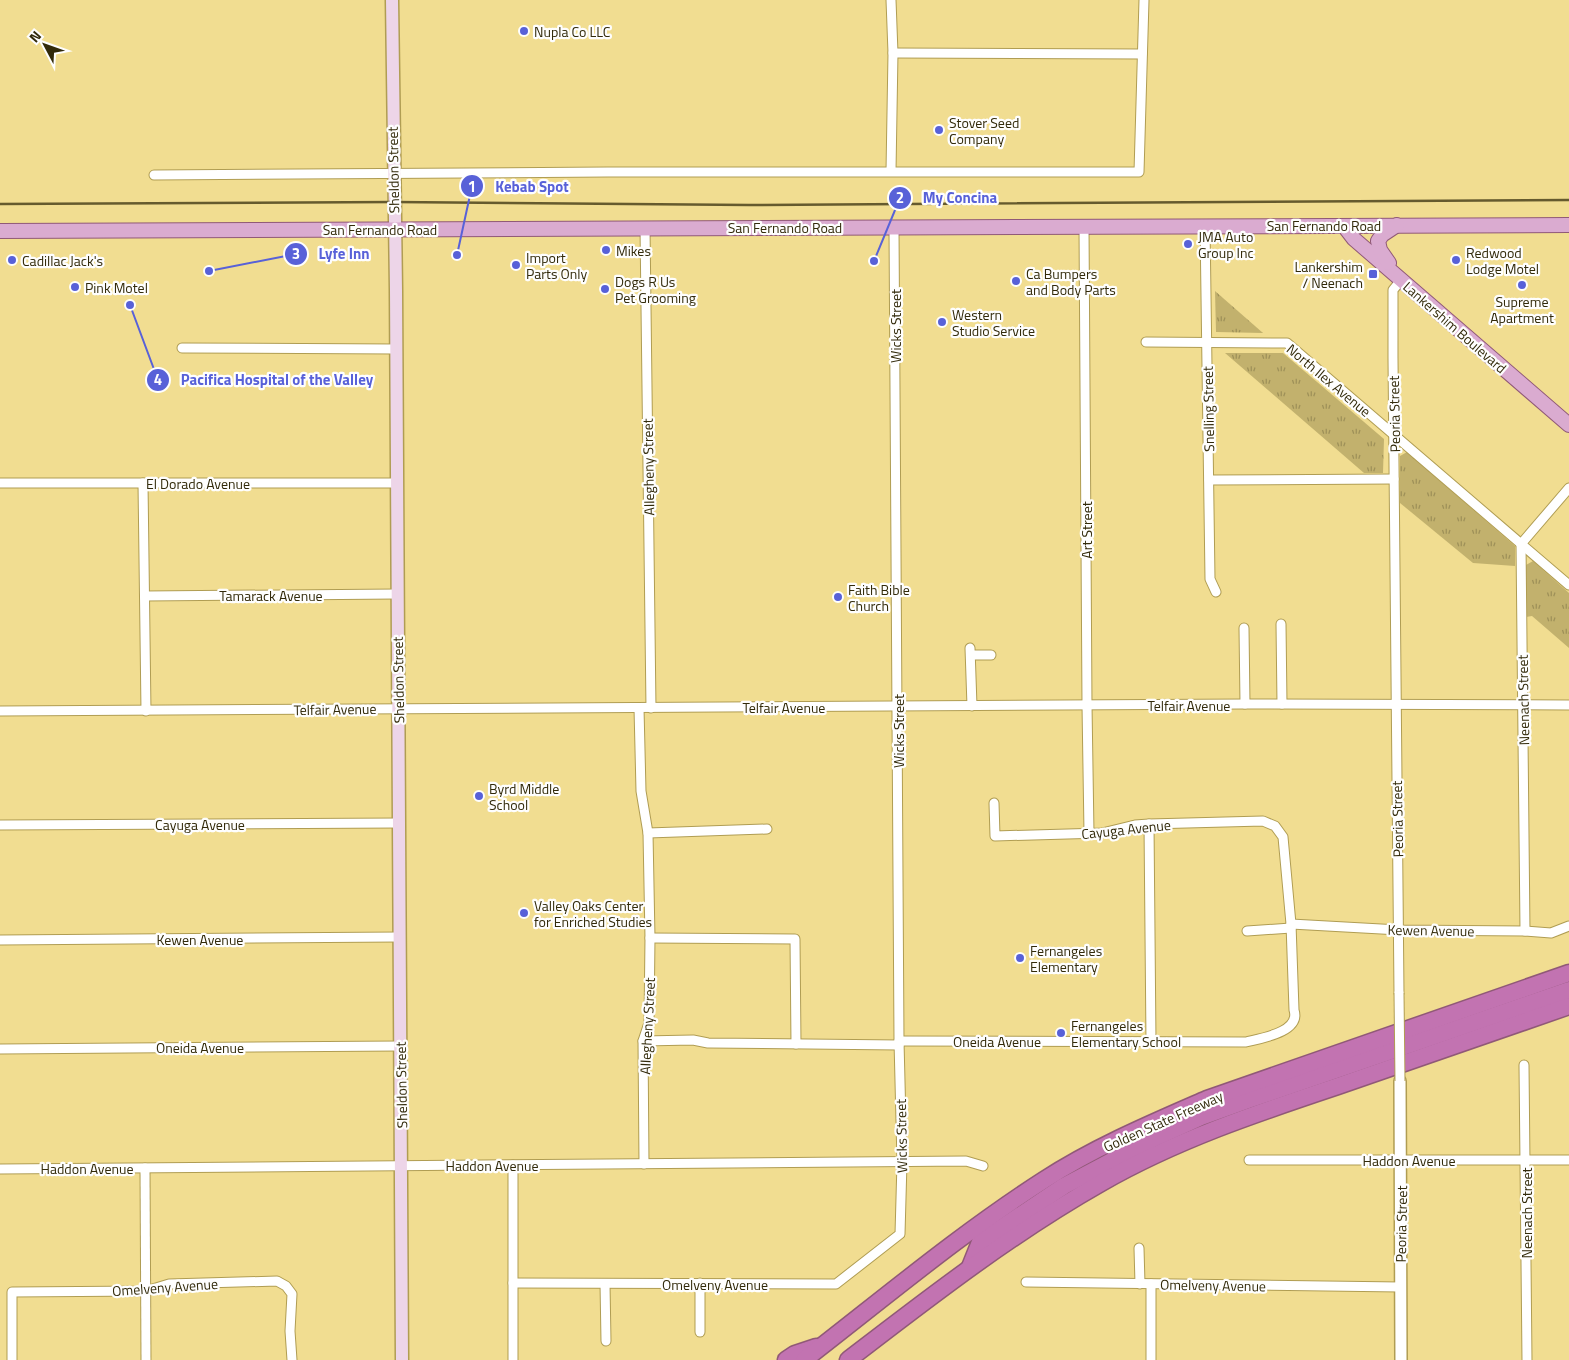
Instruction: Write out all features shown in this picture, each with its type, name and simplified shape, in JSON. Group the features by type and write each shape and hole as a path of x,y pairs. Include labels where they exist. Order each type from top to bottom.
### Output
{"highway":[{"name":"Golden State Freeway","path":"804,1360 1002,1208 1045,1179 1151,1123 1208,1099 1569,973"},
{"path":"932,1260 955,1254 1037,1197 1070,1177 1135,1141 1172,1124 1240,1097 1569,983"},
{"path":"970,1267 980,1242 1064,1186 1153,1138 1201,1117 1248,1100 1569,990"},
{"name":"Golden State Freeway","path":"848,1360 970,1267 1055,1210 1102,1182 1160,1152 1225,1124 1569,1006"},
{"path":"867,1360 931,1306 944,1287"},
{"path":"786,1360 795,1354 823,1345"}],"main road":[{"name":"Sheldon Street","path":"392,0 400,823 402,1360"},
{"name":"San Fernando Road","path":"0,231 1569,224"},
{"name":"Lankershim Boulevard","path":"1344,226 1354,239 1400,280 1569,424"},
{"path":"1397,226 1382,235 1378,245 1400,280"}],"street":[{"path":"891,0 893,53 891,171"},
{"path":"154,175 891,171 1139,172 1144,0"},
{"path":"893,53 1142,54"},
{"name":"Snelling Street","path":"1205,225 1210,579 1216,592"},
{"name":"Art Street","path":"1084,226 1089,833"},
{"name":"Allegheny Street","path":"645,227 651,708"},
{"name":"Wicks Street","path":"894,228 899,1043 902,1162 900,1234"},
{"name":"Peoria Street","path":"1400,280 1394,290 1394,479 1395,704 1400,930 1399,993 1402,1160 1401,1360"},
{"name":"North Ilex Avenue","path":"1146,342 1287,343 1569,585"},
{"path":"182,348 396,349"},
{"path":"1209,480 1394,479"},
{"name":"El Dorado Avenue","path":"0,483 396,483"},
{"path":"143,483 146,711"},
{"path":"1521,544 1569,488"},
{"name":"Neenach Street","path":"1521,544 1525,931"},
{"name":"Tamarack Avenue","path":"145,596 397,594"},
{"path":"1281,624 1282,704"},
{"path":"1241,632 1245,704"},
{"path":"972,706 970,651 991,655"},
{"name":"Telfair Avenue","path":"0,711 1569,704"},
{"name":"Allegheny Street","path":"639,708 641,792 648,833 650,938 649,1023 643,1041 644,1164"},
{"name":"Cayuga Avenue","path":"994,803 994,836 1089,833 1149,824 1263,822 1275,826 1283,837 1291,926"},
{"name":"Cayuga Avenue","path":"0,825 400,823"},
{"path":"1149,824 1151,1042"},
{"path":"648,833 768,829"},
{"name":"Kewen Avenue","path":"1247,931 1291,926 1551,933 1569,926"},
{"name":"Oneida Avenue","path":"643,1041 694,1040 708,1043 796,1044 1246,1042 1284,1030 1293,1024 1296,1016 1294,1010 1291,926"},
{"name":"Kewen Avenue","path":"0,940 400,937"},
{"path":"650,938 794,939 796,1044"},
{"name":"Oneida Avenue","path":"0,1049 400,1046"},
{"name":"Neenach Street","path":"1524,1065 1527,1360"},
{"name":"Haddon Avenue","path":"1249,1160 1569,1160"},
{"name":"Haddon Avenue","path":"0,1169 966,1161 983,1166"},
{"path":"513,1360 514,1164"},
{"path":"146,1168 146,1360"},
{"name":"Omelveny Avenue","path":"513,1283 836,1284 900,1234"},
{"path":"1139,1248 1140,1284"},
{"name":"Omelveny Avenue","path":"12,1360 12,1292 146,1291 169,1284 277,1281 286,1286 292,1294 290,1331 292,1360"},
{"name":"Omelveny Avenue","path":"1026,1282 1400,1287"},
{"path":"700,1283 700,1332"},
{"path":"605,1284 606,1341"},
{"path":"1151,1284 1151,1360"}],"green space":[{"path":"1215,291 1263,333 1216,332"},
{"path":"1225,353 1283,353 1384,439 1383,473 1364,473"},
{"path":"1407,452 1515,546 1515,566 1473,563 1400,503 1400,456"},
{"path":"1533,561 1569,593 1569,648 1532,616 1526,617 1526,565"}],"railway":[{"path":"0,204 394,202 749,205 1569,200"}],"place":[{"name":"Nupla Co LLC","path":"524,31"},
{"name":"Stover Seed Company","path":"939,130"},
{"name":"JMA Auto Group Inc","path":"1188,244"},
{"name":"Mikes","path":"606,250"},
{"name":"Kebab Spot","path":"457,255"},
{"name":"Cadillac Jack's","path":"12,260"},
{"name":"Redwood Lodge Motel","path":"1456,260"},
{"name":"My Concina","path":"874,261"},
{"name":"Import Parts Only","path":"516,265"},
{"name":"Lyfe Inn","path":"209,271"},
{"name":"Lankershim / Neenach","path":"1373,274"},
{"name":"Ca Bumpers and Body Parts","path":"1016,281"},
{"name":"Supreme Apartment","path":"1522,285"},
{"name":"Pink Motel","path":"75,287"},
{"name":"Dogs R Us Pet Grooming","path":"605,289"},
{"name":"Pacifica Hospital of the Valley","path":"130,305"},
{"name":"Western Studio Service","path":"942,322"},
{"name":"Faith Bible Church","path":"838,597"},
{"name":"Byrd Middle School","path":"479,796"},
{"name":"Valley Oaks Center for Enriched Studies","path":"524,913"},
{"name":"Fernangeles Elementary","path":"1020,958"},
{"name":"Fernangeles Elementary School","path":"1061,1033"}]}
